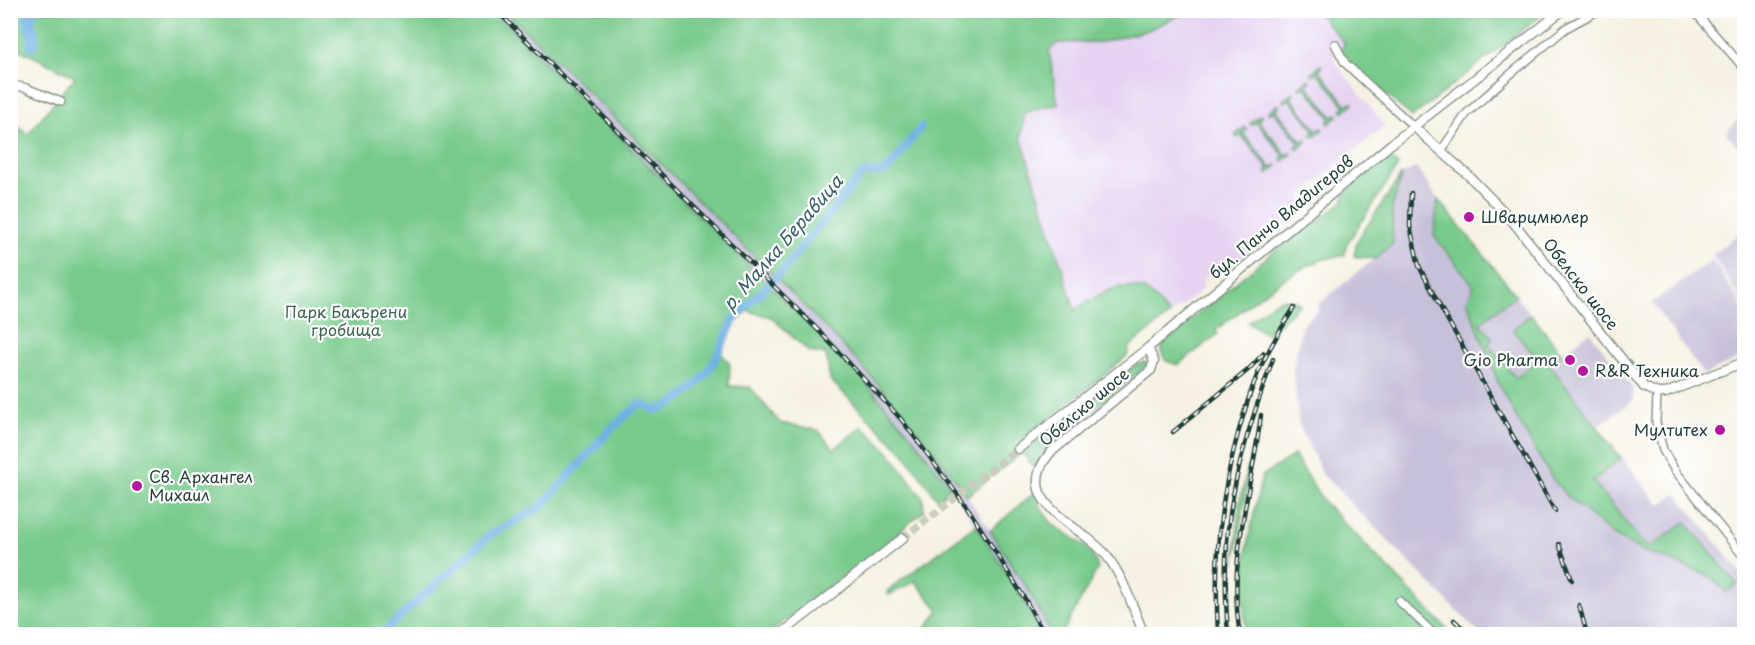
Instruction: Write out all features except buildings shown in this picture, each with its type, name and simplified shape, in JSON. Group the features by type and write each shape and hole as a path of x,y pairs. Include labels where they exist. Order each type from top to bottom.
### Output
{"street":[{"name":"бул. Панчо Владигеров","path":"1018,448 1148,348 1414,127 1563,10"},
{"path":"1441,152 1467,113 1507,77 1566,28 1599,10"},
{"path":"1693,10 1744,68"},
{"path":"1335,44 1345,63 1414,127"},
{"path":"10,84 61,102"},
{"name":"Обелско шосе","path":"1414,127 1468,175 1510,218 1640,383 1648,390 1657,393"},
{"name":"Обелско шосе","path":"1144,634 1107,556 1084,534 1052,512 1042,497 1039,486 1040,468 1050,453 1151,370 1154,361 1148,348"},
{"path":"1744,362 1666,393 1657,393 1656,422 1663,450 1674,469 1744,557"},
{"path":"781,634 903,538"},
{"path":"1399,602 1434,634"}],"shaded area":[{"path":"1189,10 1316,11 1346,44 1332,58 1385,126 1301,195 1308,204 1216,277 1209,275 1202,280 1204,285 1202,290 1170,315 1149,294 1087,301 1075,311 1021,137 1025,113 1045,106 1058,105 1049,51 1057,43 1102,42 1148,30"},
{"path":"493,11 505,11 771,273 887,393 946,465 1028,590 1052,634 1042,634 990,546 935,465 888,407 825,339"},
{"path":"1744,112 1744,154 1726,133"},
{"path":"1416,168 1438,199 1562,353 1590,332 1633,389 1633,401 1598,426 1659,505 1677,494 1744,576 1744,634 1480,634 1323,475 1299,425 1293,370 1302,324 1319,310 1317,306 1320,303 1393,244 1391,217 1394,197 1402,174"},
{"path":"1744,230 1744,305 1712,255"},
{"path":"1712,260 1744,309 1744,356 1704,375 1652,303"}],"green space":[{"name":"Парк Бакърени гробища","path":"11,11 493,11 858,374 912,436 951,488 938,500 904,453 830,380 826,354 809,352 771,317 748,311 736,322 721,353 730,364 729,386 750,387 780,423 818,430 834,449 862,426 889,452 923,498 924,511 899,534 768,634 11,634 11,121 28,134 75,77 14,47 11,43"},
{"path":"505,11 1189,11 1148,30 1102,42 1058,43 1049,51 1058,105 1045,106 1025,113 1021,137 1075,310 1111,290 1130,287 1150,294 1170,315 1129,347 1127,356 1016,445 1022,453 967,496 915,427 829,332 769,270"},
{"path":"1316,11 1547,11 1412,117 1338,53 1345,44"},
{"path":"1321,65 1319,70 1347,105 1351,102 1353,104 1343,112 1341,109 1345,106 1317,72 1313,75 1311,73"},
{"path":"1309,79 1307,85 1333,117 1337,114 1338,116 1329,124 1327,122 1331,118 1304,86 1300,89 1299,87"},
{"path":"1293,92 1291,98 1317,130 1321,127 1323,129 1313,137 1311,135 1315,131 1289,99 1284,102 1283,100"},
{"path":"1278,104 1276,110 1302,142 1306,139 1307,141 1298,149 1296,147 1300,143 1273,111 1269,114 1268,112"},
{"path":"1260,115 1262,117 1258,120 1287,155 1291,152 1292,154 1283,161 1281,159 1284,156 1256,122 1252,125 1250,123"},
{"path":"1245,127 1247,129 1243,133 1271,168 1276,165 1277,167 1267,174 1269,169 1241,135 1237,138 1235,135"},
{"path":"1392,160 1398,165 1397,168 1346,245 1345,256 1329,258 1295,273 1259,296 1216,330 1218,334 1178,365 1166,361 1161,352 1163,342 1310,222 1315,224 1344,200 1344,194 1383,161"},
{"path":"1402,174 1392,208 1393,244 1375,259 1354,256 1357,241"},
{"path":"1438,199 1516,295 1480,323 1493,339 1488,344 1516,378 1538,360 1513,329 1531,314 1562,354 1549,364 1621,458 1593,481 1643,544 1651,547 1686,522 1737,584 1726,592 1712,578 1640,550 1615,536 1570,499 1554,481 1500,387 1467,301 1474,286 1434,236"},
{"path":"1281,299 1293,300 1300,304 1267,335 1248,322 1273,303"},
{"path":"1147,363 1147,366 1045,451 1035,469 1022,453 1134,366"},
{"path":"1253,446 1235,564 1239,504"},
{"path":"1294,455 1323,501 1452,634 1246,634 1243,598 1247,546 1262,476"},
{"path":"1034,493 1043,512 1051,522 1084,545 1098,568 1062,634 1052,634 1028,590 990,531"},
{"path":"976,525 1042,634 921,634 939,610 915,581 889,595 887,591"}],"waterway":[{"path":"32,45 34,39 28,18 29,13 34,10"},
{"name":"р. Малка Беравица","path":"381,634 491,534 540,508 610,430 640,403 655,410 670,405 689,392 711,367 735,318 784,269 862,174 887,171 921,127"}],"tunnel":[{"path":"903,538 1018,449"}],"railway":[{"path":"496,10 820,332 901,419 969,510 1025,599 1044,634"},
{"path":"1411,193 1410,226 1419,266 1555,511"},
{"path":"1218,634 1218,556 1223,506 1232,456 1256,377 1294,308"},
{"path":"1173,432 1248,370 1264,353"},
{"path":"1228,634 1226,559 1233,494 1247,436 1273,359"},
{"path":"1240,634 1237,607 1239,552 1261,415"},
{"path":"1559,544 1572,580"},
{"path":"1579,605 1587,634"},
{"path":"1454,620 1469,634"}],"place":[{"name":"Шварцмюлер","path":"1469,217"},
{"name":"Gio Pharma","path":"1570,360"},
{"name":"R&R Техника","path":"1583,371"},
{"name":"Мултитех","path":"1720,430"},
{"name":"Св. Архангел Михаил","path":"137,486"}]}
